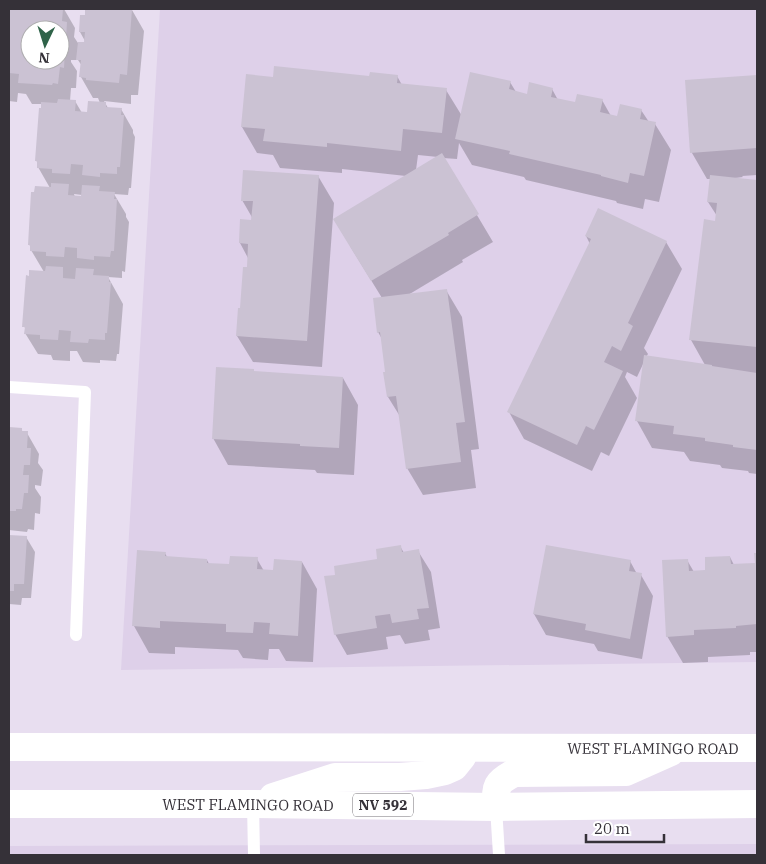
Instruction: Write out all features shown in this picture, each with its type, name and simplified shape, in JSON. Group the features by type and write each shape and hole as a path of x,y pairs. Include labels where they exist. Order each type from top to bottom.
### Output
{"main road":[{"name":"WEST FLAMINGO ROAD","path":"9,747 757,748"},
{"path":"253,804 335,777 400,777 446,771 454,767 466,748"},
{"path":"496,807 496,789 502,780 514,773 626,772 681,748"},
{"name":"WEST FLAMINGO ROAD","path":"9,804 253,804 496,807 757,804"}],"lane":[{"path":"9,386 85,392 76,635"},
{"path":"253,804 254,855"},
{"path":"496,807 500,855"}],"shaded area":[{"path":"160,9 757,9 757,662 121,670"},
{"path":"757,844 757,855 9,855 9,846"}],"building":[{"path":"9,9 63,9 62,20 20,20 20,70 60,70 58,84 18,83 19,74 9,73"},
{"path":"85,9 132,9 127,75 120,74 119,83 86,80 86,78 79,77 81,60 76,60 78,42 84,42 85,32 79,32 80,15 85,15"},
{"path":"274,66 369,76 370,72 398,75 397,83 447,88 442,133 403,129 401,151 327,143 327,147 263,141 265,129 241,127 246,74 273,77"},
{"path":"470,72 511,81 509,89 527,94 529,82 553,88 551,97 575,102 577,94 603,99 600,112 617,116 620,104 642,109 640,119 656,122 644,176 630,173 628,183 509,154 510,151 455,139"},
{"path":"757,75 757,148 690,153 685,80"},
{"path":"58,99 76,100 75,111 87,112 88,101 106,102 106,107 122,108 121,115 124,115 120,167 117,167 117,174 100,173 100,177 82,175 83,165 71,164 70,174 52,173 52,169 37,168 37,161 35,161 39,108 41,108 41,102 57,103"},
{"path":"442,153 479,214 448,233 449,235 371,281 333,219"},
{"path":"243,170 319,175 307,341 236,336 243,267 247,267 248,244 239,243 240,219 251,220 253,201 241,201"},
{"path":"710,175 757,180 757,347 689,340 704,219 715,221 717,203 707,202"},
{"path":"51,183 69,184 68,195 81,196 82,185 100,186 99,191 115,192 114,199 117,199 114,251 111,251 110,257 94,256 94,260 77,258 77,248 65,247 64,257 46,256 46,252 30,251 30,245 28,245 31,192 34,192 35,186 51,187"},
{"path":"598,208 667,241 628,323 633,326 621,351 612,346 604,362 623,371 594,430 586,426 577,445 507,412 591,239 585,236"},
{"path":"46,266 63,267 63,278 75,279 76,268 94,269 93,275 109,276 109,282 111,282 105,340 89,339 88,343 70,342 71,331 59,330 58,340 40,339 40,335 24,334 25,327 22,327 26,275 29,276 29,270 45,271"},
{"path":"447,289 465,422 456,423 461,462 406,469 396,396 387,397 380,332 377,333 373,298"},
{"path":"644,355 757,373 757,450 705,441 705,438 673,434 674,426 635,421"},
{"path":"216,367 343,377 339,448 212,439"},
{"path":"9,427 22,428 22,431 28,431 27,448 31,448 30,465 24,465 23,475 29,475 28,493 24,493 22,509 16,509 16,511 9,511"},
{"path":"9,535 27,536 24,584 14,584 14,591 9,591"},
{"path":"401,545 402,552 419,549 429,608 417,609 419,619 392,623 390,614 375,616 377,628 334,635 324,576 335,575 334,566 377,559 376,549"},
{"path":"546,545 631,560 629,571 642,573 630,639 585,630 586,624 533,614"},
{"path":"137,550 166,552 165,556 207,559 207,563 229,564 230,556 258,557 257,569 273,570 274,559 302,561 298,636 269,634 270,623 254,622 253,633 226,632 226,624 160,621 160,628 132,626"},
{"path":"754,553 757,553 757,624 736,626 736,628 694,630 694,635 666,637 662,560 688,559 689,571 705,570 705,557 730,556 731,564 755,563"}]}
